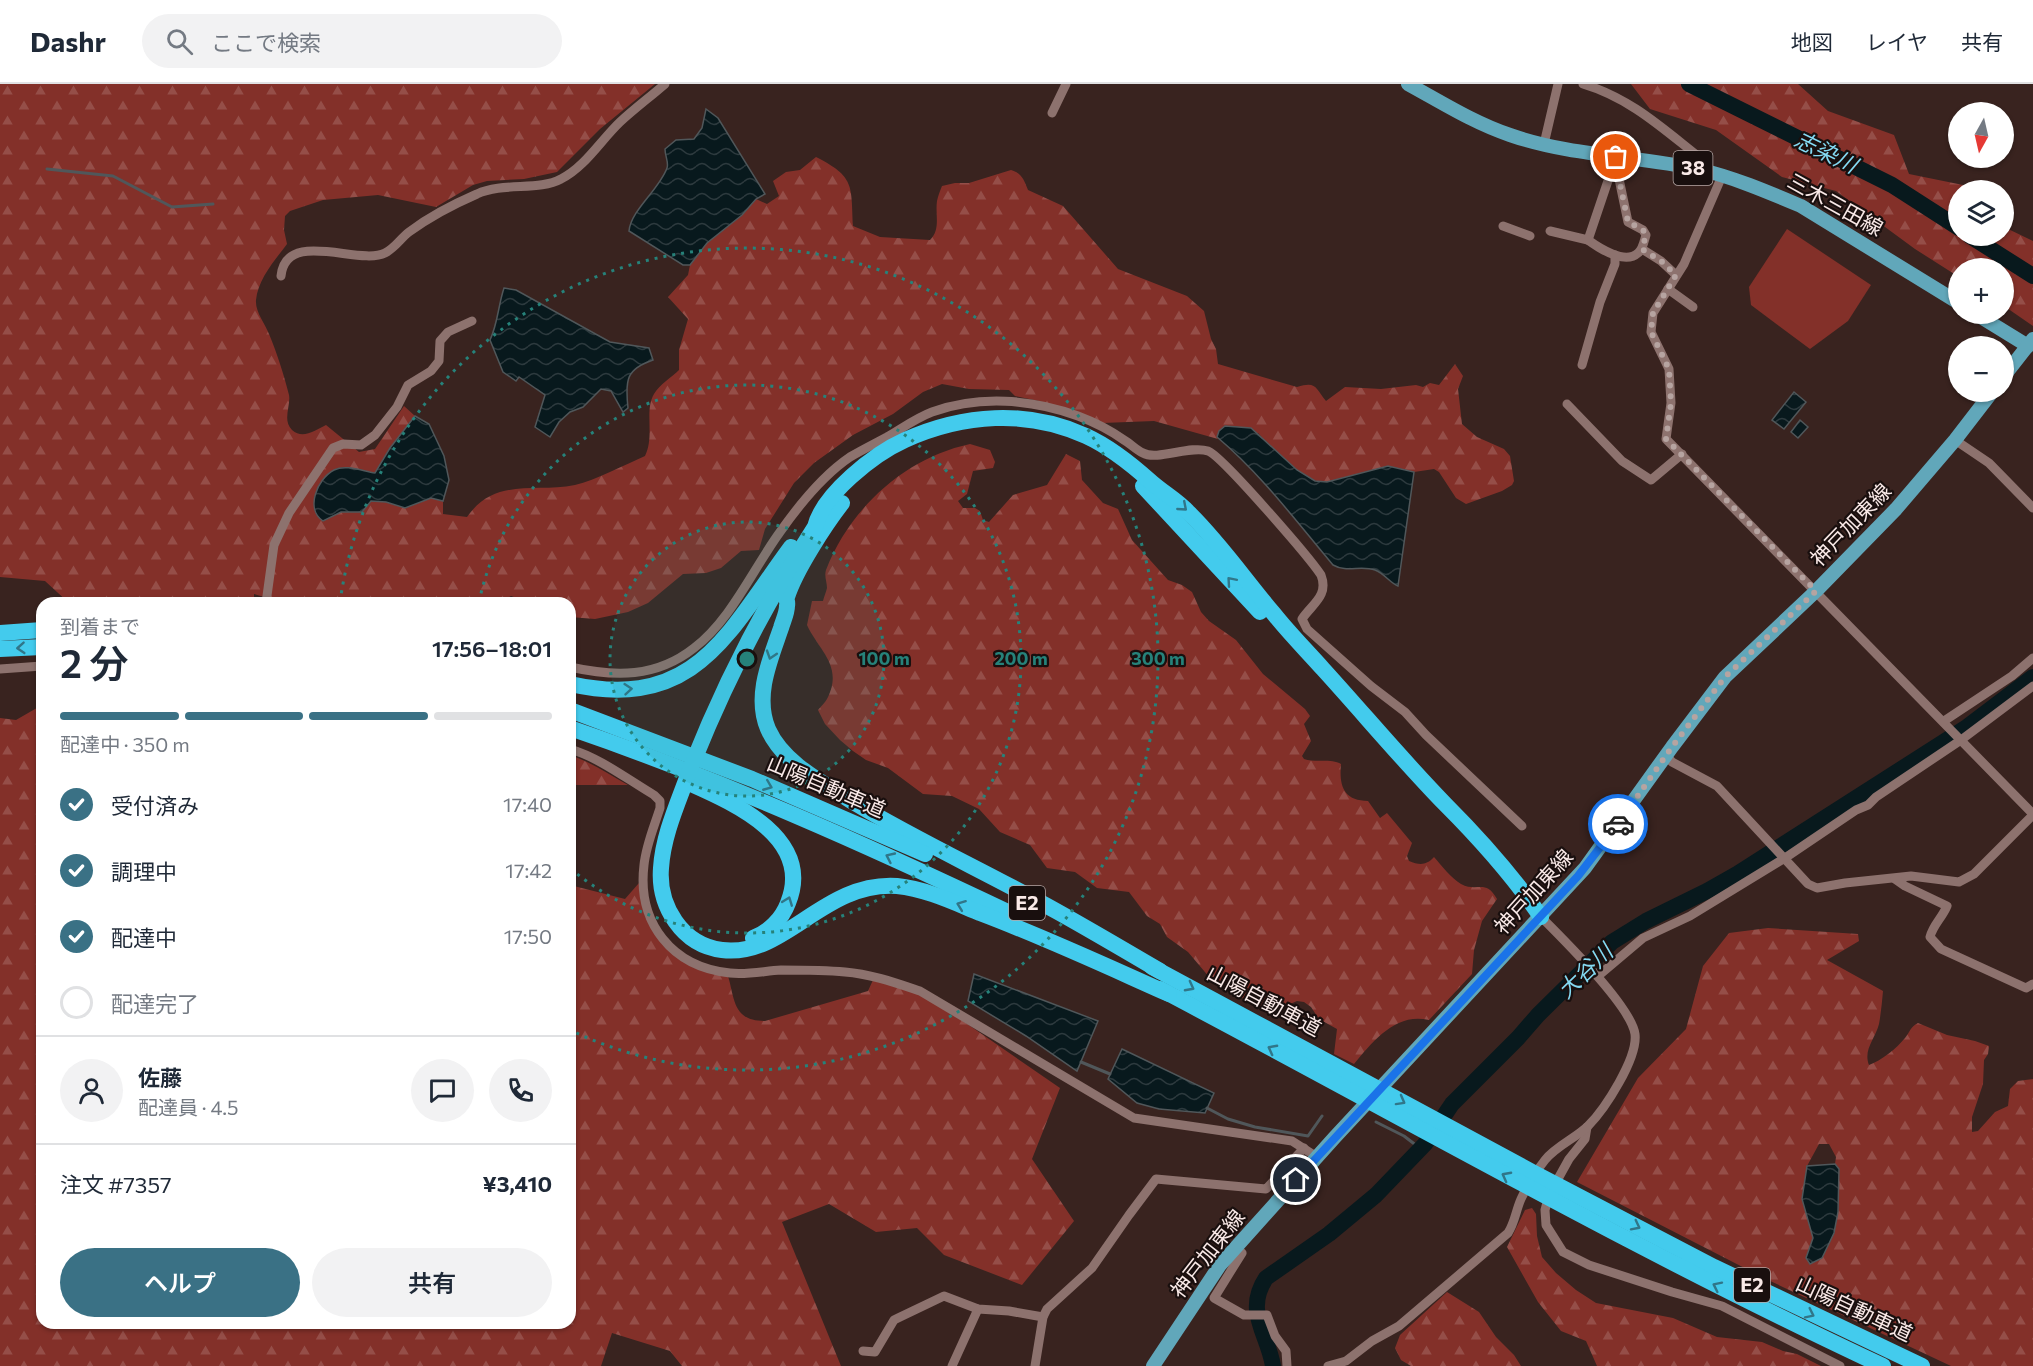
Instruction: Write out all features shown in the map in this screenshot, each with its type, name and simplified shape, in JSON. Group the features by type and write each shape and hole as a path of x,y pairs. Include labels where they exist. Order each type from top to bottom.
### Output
{"highway":[{"path":"576,685 601,689 635,688 668,680 691,669 714,651 727,637 808,523 817,518 842,487 872,460 913,437 954,422 1004,417 1061,426 1103,444 1134,466 1196,519 1274,614 1480,840 1522,890 1540,917"},
{"path":"1160,971 1057,911 932,847 872,813 805,770 786,754 768,730 762,704 765,675 786,611 787,599 812,549 841,504 873,471 904,450 943,434 990,426 1030,428 1071,439 1103,455 1144,488 1283,636 1516,896 1540,917"},
{"path":"817,518 815,527 772,597 732,673 699,747 672,819 664,846 661,875 664,901 674,920 691,937 705,945 720,950 738,950 754,947 772,939 820,908 850,893 880,887 908,888 933,894 1012,925 1169,994"},
{"path":"576,738 680,766 709,778 734,805 759,820 777,838 789,858 793,882 787,905 774,924 764,932 752,938 731,941 718,940 692,927 675,904 670,886 670,866 680,822 722,715 770,618 780,604 787,599"},
{"path":"0,633 36,630"},
{"path":"0,649 36,647"},
{"name":"山陽自動車道","path":"576,713 680,766"},
{"name":"山陽自動車道","path":"576,730 680,766 930,875 1327,1070"},
{"name":"山陽自動車道","path":"709,778 828,811 959,870 1160,971 1327,1070 1580,1206 1707,1281 1883,1366"},
{"name":"山陽自動車道","path":"1580,1206 1922,1366"}],"main road":[{"name":"三木三田線","path":"1408,84 1455,110 1509,135 1614,163 1697,169 1801,206 1948,296"},
{"path":"1995,324 2030,342 2014,363"},
{"name":"神戸加東線","path":"1153,1366 1220,1265 1593,858 1725,677 1816,591 1896,509 1984,402"}],"street":[{"path":"281,276 285,263 301,252 310,250 380,255 391,249 425,220 477,193 497,187 550,183 562,179 579,166 619,123 665,84"},
{"path":"1052,113 1066,84"},
{"path":"1544,144 1558,84"},
{"path":"1583,84 1609,93 1651,118 1699,157 1697,169"},
{"path":"1588,240 1614,163"},
{"path":"1550,231 1588,240 1606,253 1615,255 1631,257 1642,249 1646,235 1643,230 1628,222 1614,163"},
{"path":"1666,755 1672,762 1717,786 1808,884 1817,888 1911,876 1959,882 1974,874 2033,814 1666,439 1671,403 1669,369 1651,332 1653,313 1684,264 1722,176"},
{"path":"1503,226 1530,236"},
{"path":"1642,249 1661,261 1676,275"},
{"path":"1582,365 1600,302 1615,264 1615,255"},
{"path":"1668,289 1693,308"},
{"path":"267,597 274,545 289,513 333,448 343,444 361,445 375,435 397,407 408,385 431,371 439,361 440,341 448,332 472,321"},
{"path":"576,668 607,674 632,674 659,668 693,650 720,622 778,534 804,501 830,473 865,448 929,413 952,406 999,402 1036,405 1072,414 1094,423 1146,454 1202,450 1216,457 1268,512 1322,577 1323,592 1302,618 1304,626 1371,686 1406,712 1426,735 1522,826"},
{"path":"1567,404 1622,461 1651,480 1682,454"},
{"path":"1955,440 1989,463 2033,508"},
{"path":"1944,721 2012,676 2033,658"},
{"path":"0,669 36,666"},
{"path":"1595,974 1644,938 1690,916 1856,810 1868,805 1876,797 1961,740 2033,686"},
{"path":"576,751 588,755 654,795 660,801 660,810 645,855 644,900 651,920 661,937 672,949 689,960 705,968 734,973 784,970 845,972 868,975 908,987 920,991 1134,1118 1293,1141 1317,1157"},
{"path":"1895,879 1947,906 1942,918 1932,928 1930,938 1941,949 2026,988 2033,984"},
{"path":"1328,1366 1346,1361 1372,1341 1399,1326 1508,1233 1514,1224 1521,1200 1546,1159 1587,1127 1623,1076 1632,1058 1635,1033 1628,1018 1595,974 1540,917"},
{"path":"1587,1127 1585,1139 1569,1159 1549,1195 1545,1210 1546,1225 1563,1251 1589,1264 1671,1292 1722,1306 1840,1366"},
{"path":"1035,1366 1043,1317 1047,1309 1092,1268 1156,1179 1266,1189 1304,1148"},
{"path":"1236,1247 1242,1253 1214,1298 1244,1315 1267,1315 1275,1336 1286,1351 1287,1366"},
{"path":"863,1351 875,1352 894,1320 944,1296 978,1309 1009,1311 1043,1317"},
{"path":"952,1366 978,1309"}],"green space":[{"path":"0,84 655,84 600,129 557,172 524,179 487,181 473,185 436,207 378,195 323,200 290,211 285,216 284,230 287,244 264,277 256,300 257,309 272,341 287,387 289,426 296,433 305,434 326,425 359,452 375,449 404,406 415,416 390,448 375,473 346,467 341,512 362,512 371,501 386,502 405,508 431,498 443,501 443,514 467,517 478,504 503,491 575,485 645,456 649,440 651,401 659,387 679,370 679,350 688,319 668,297 688,275 690,265 707,243 742,215 756,199 767,204 779,196 773,181 786,172 800,170 816,157 838,170 848,184 851,191 853,226 880,237 930,240 937,227 937,201 942,186 969,183 1011,170 1015,171 1022,177 1028,190 1063,206 1118,269 1187,296 1204,311 1216,349 1218,364 1297,387 1312,385 1326,401 1345,387 1381,389 1416,385 1423,387 1430,383 1439,385 1455,364 1463,376 1458,389 1462,424 1477,437 1504,449 1510,456 1514,481 1502,491 1466,504 1456,498 1439,472 1434,469 1414,472 1388,466 1327,482 1317,481 1308,478 1289,465 1258,433 1217,437 1218,439 1154,421 1102,423 1039,401 1015,396 1009,390 969,389 942,384 923,392 893,414 853,435 814,463 794,483 765,529 759,550 741,551 721,568 706,573 683,574 648,603 628,612 595,619 576,617 576,597 264,597 254,594 254,597 62,597 45,581 0,577"},
{"path":"1631,84 1798,84 1828,111 1894,135 1909,174 1948,182 1948,246 2014,246 2014,232 2033,241 2033,326 2014,313 2014,258 1948,258 1948,270 1915,249 1836,191 1782,177 1716,130 1650,109"},
{"path":"1787,229 1871,285 1848,321 1810,349 1751,305 1749,287"},
{"path":"970,444 990,450 995,462 993,468 973,471 967,494 958,501 963,508 975,508 980,511 983,520 989,522 1013,495 1047,485 1066,454 1080,461 1082,480 1103,503 1118,509 1132,540 1168,580 1192,592 1201,612 1209,621 1236,640 1263,674 1305,709 1310,716 1304,724 1311,741 1302,756 1304,759 1333,761 1341,764 1342,785 1348,795 1368,801 1380,818 1387,813 1412,843 1407,856 1409,861 1422,864 1434,857 1461,884 1485,887 1493,893 1497,899 1482,921 1474,950 1472,974 1429,1020 1406,1020 1396,1024 1377,1038 1354,1064 1334,1054 1337,1029 1319,1019 1311,1007 1304,1002 1297,1001 1272,1012 1254,1005 1210,978 1188,952 1167,937 1160,924 1147,916 1129,892 1097,888 1075,872 1047,868 1030,845 1000,832 979,809 952,796 923,794 888,768 866,760 853,751 825,724 818,710 832,687 833,677 828,659 807,625 812,601 823,601 827,588 826,570 836,547 849,526 865,507 902,474 923,461"},
{"path":"36,708 36,1329 576,1329 576,887 625,899 639,883 645,916 662,943 728,976 737,1008 747,1017 755,1020 765,1021 868,991 873,980 920,994 947,1010 1060,1088 1032,1159 1074,1221 1022,1285 944,1255 917,1228 876,1232 829,1204 782,1222 841,1366 682,1366 670,1351 612,1333 601,1366 0,1366 0,718 16,720"},
{"path":"576,758 592,765 628,785 576,785"},
{"path":"1768,928 1858,934 1859,941 1827,960 1883,991 1879,1024 1867,1054 1869,1065 1893,1050 1918,1023 1947,1035 1989,1046 1984,1060 1983,1084 1972,1117 1972,1132 1978,1131 1995,1112 2008,1106 2010,1089 2018,1081 2033,1079 2033,1366 1951,1366 1766,1279 1577,1182 1638,1078 1686,1029 1703,966 1729,933","holes":["1819,1144 1829,1144 1836,1157 1835,1164 1839,1170 1838,1212 1834,1233 1807,1258 1813,1238 1802,1199 1807,1166"]},
{"path":"1532,1208 1536,1214 1537,1236 1542,1257 1556,1273 1596,1303 1673,1318 1717,1337 1762,1342 1797,1354 1821,1366 1597,1366 1586,1341 1561,1331 1538,1302 1507,1247 1525,1210"},
{"path":"1447,1292 1479,1312 1496,1337 1514,1355 1521,1366 1411,1366 1401,1360 1395,1348 1400,1335"}],"water":[{"path":"706,109 718,118 765,194 756,199 742,215 707,243 690,265 683,265 629,231 635,215 667,168 665,149 676,140 694,139 702,128"},
{"path":"504,288 516,290 610,342 649,348 653,360 637,367 629,377 627,383 628,408 623,412 611,391 601,389 583,407 570,412 559,422 550,437 535,427 545,395 519,377 516,381 503,372 490,340"},
{"path":"1794,392 1806,402 1784,429 1772,420"},
{"path":"415,416 429,424 444,456 449,480 443,501 431,498 405,508 386,502 371,501 362,512 341,512 323,521 318,516 314,502 318,487 328,474 339,468 375,473 390,448"},
{"path":"1800,420 1808,427 1798,438 1791,432"},
{"path":"1225,426 1251,428 1297,470 1315,481 1327,482 1388,466 1414,472 1398,586 1375,570 1333,565 1263,482 1217,437 1219,431"},
{"path":"974,974 1098,1021 1077,1071 1026,1036 968,1001"},
{"path":"1122,1049 1214,1093 1205,1113 1159,1109 1137,1103 1108,1079"},
{"path":"1835,1164 1839,1169 1838,1212 1834,1233 1822,1258 1810,1264 1806,1258 1813,1238 1802,1199 1807,1166"}],"waterway":[{"name":"志染川","path":"1689,84 1892,185 1948,221"},
{"path":"47,169 113,176 172,207 213,204"},
{"name":"志染川","path":"1986,246 2033,276"},
{"name":"大谷川","path":"1273,1366 1257,1312 1257,1301 1266,1278 1329,1234 1376,1195 1425,1144 1452,1104 1612,942 1646,921 1737,874 1967,727 2033,677"},
{"path":"1081,1062 1110,1074"},
{"path":"1207,1108 1228,1119 1255,1127 1308,1136 1322,1116"},
{"path":"1376,1122 1404,1136 1421,1149"}],"way so far":[{"path":"1616,157 1613,169 1618,174 1628,222 1643,230 1646,235 1642,249 1661,261 1676,275 1653,313 1651,332 1669,369 1671,403 1666,439 1816,591 1725,677 1618,824"}],"route":[{"path":"1296,1180 1578,876 1618,824"}]}
